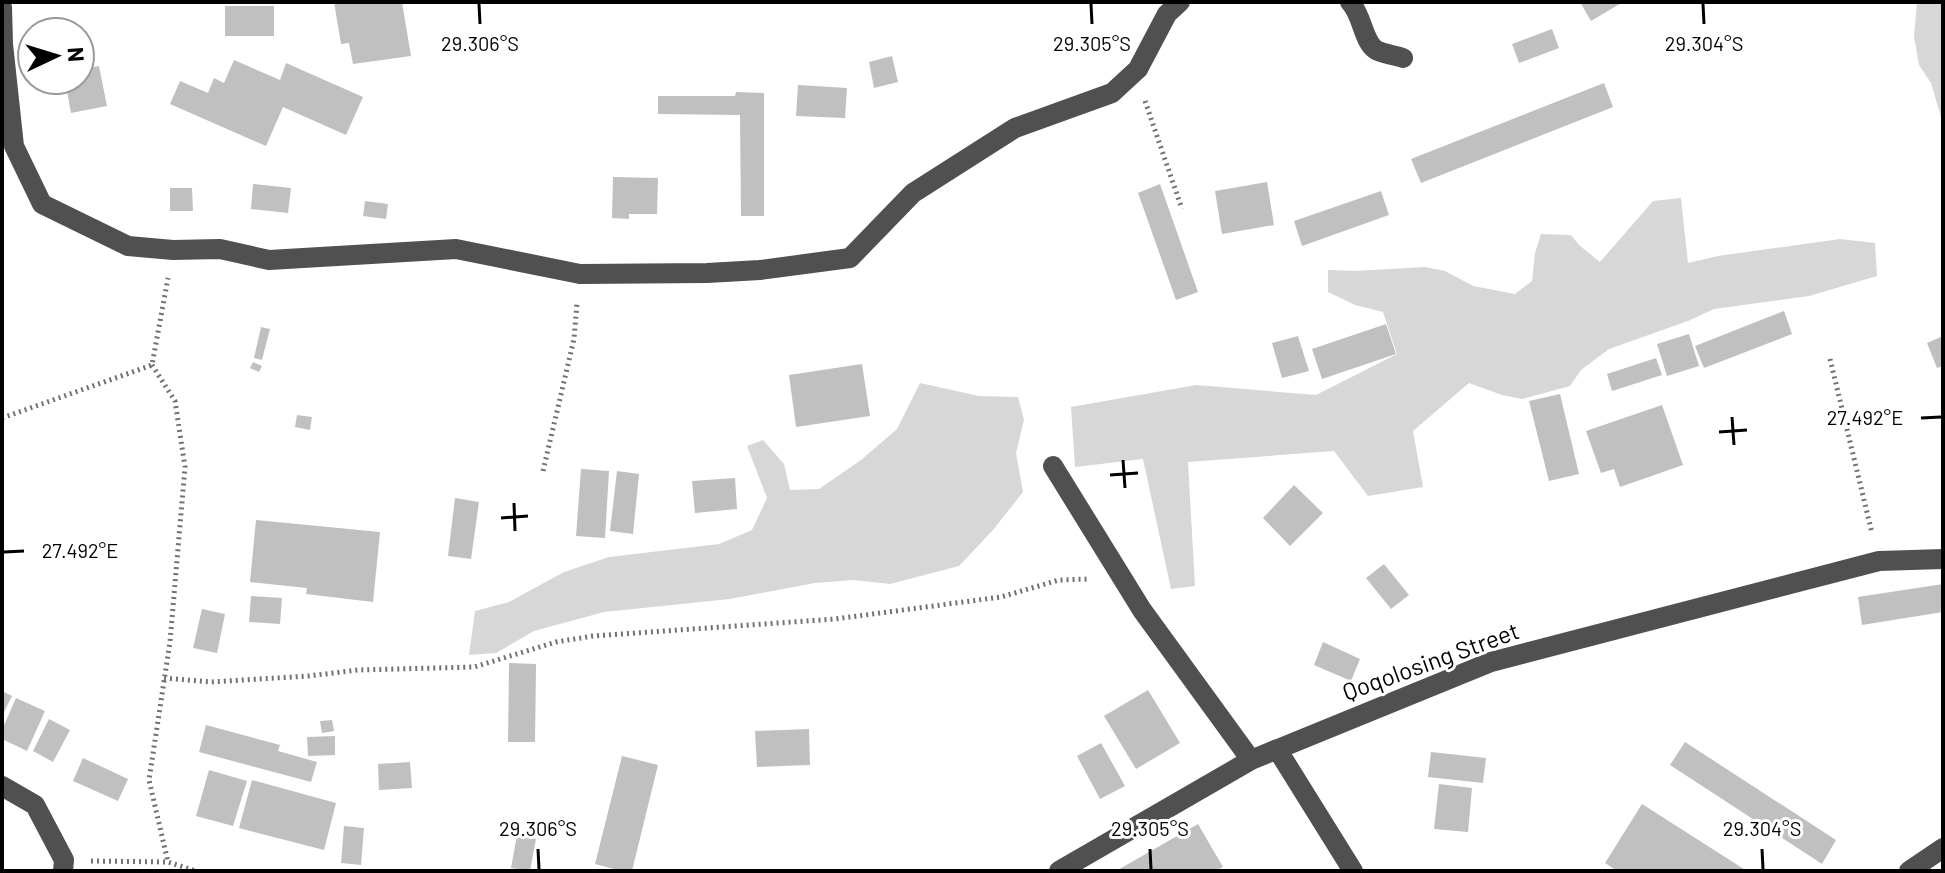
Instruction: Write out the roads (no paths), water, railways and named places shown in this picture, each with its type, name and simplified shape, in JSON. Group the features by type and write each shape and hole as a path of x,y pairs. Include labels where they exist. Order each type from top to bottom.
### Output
{"street":[{"path":"2,7 14,146 42,204 128,246 173,250 220,249 269,260 456,249 580,274 760,270 850,258 913,193 1015,128 1112,93 1138,69 1167,14 1180,2"},
{"path":"1350,2 1358,10 1367,39 1375,50 1403,58"},
{"path":"1053,466 1142,610 1251,760"},
{"name":"Qoqolosing Street","path":"1059,871 1251,760 1491,662 1879,561 1943,559"},
{"path":"1277,749 1353,871"},
{"path":"2,786 35,805 63,866"},
{"path":"1909,871 1943,848"}]}
